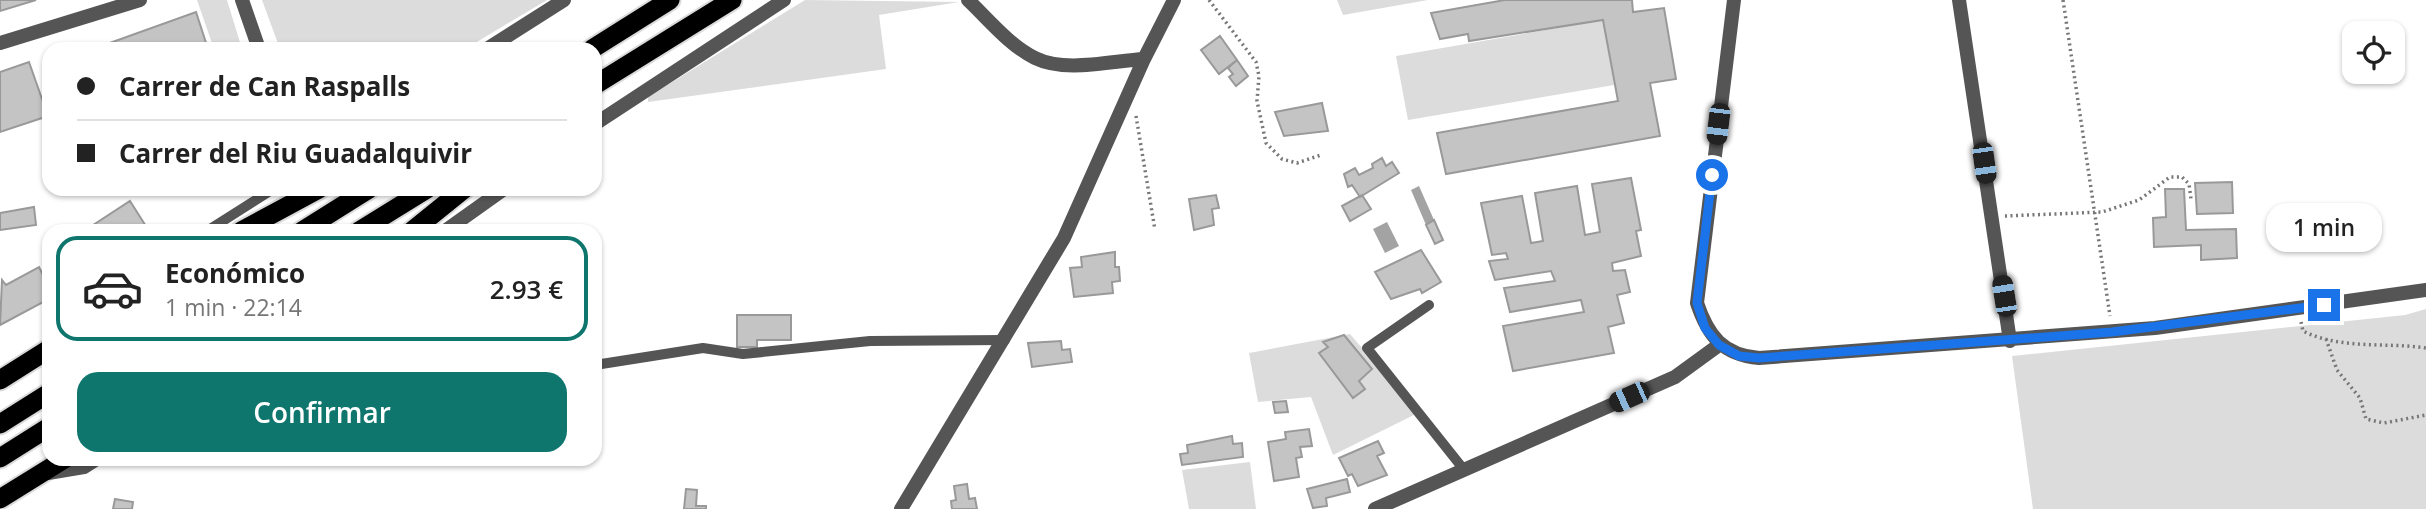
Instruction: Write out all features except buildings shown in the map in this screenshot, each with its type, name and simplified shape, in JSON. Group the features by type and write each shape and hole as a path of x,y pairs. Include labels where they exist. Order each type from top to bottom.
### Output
{"highway":[{"path":"602,43 670,0"},
{"path":"602,81 732,0"},
{"path":"254,224 305,196"},
{"path":"314,224 358,196"},
{"path":"370,224 415,196"},
{"path":"421,224 455,196"},
{"path":"0,380 42,353"},
{"path":"0,424 42,397"},
{"path":"0,458 42,431"},
{"path":"0,499 54,466"}],"street":[{"path":"0,43 139,0"},
{"path":"242,0 257,42"},
{"path":"498,42 564,0"},
{"path":"602,119 784,0"},
{"path":"968,0 1016,46 1036,59 1060,64 1144,59"},
{"path":"901,509 1006,340 1064,238 1144,59 1174,0"},
{"path":"1734,0 1697,303 1705,328 1719,345 1739,356 1759,358 2112,332 2426,290"},
{"path":"1959,0 2010,341"},
{"path":"455,224 494,196"},
{"path":"1376,509 1675,377 1719,345"},
{"path":"43,474 86,466"}],"lane":[{"path":"217,224 262,196"},
{"path":"1429,305 1367,348 1465,471"},
{"path":"602,364 703,348 743,354 870,341 1006,340"}],"path":[{"path":"1209,0 1256,62 1259,76 1257,101 1266,143 1282,159 1297,163 1321,155"},
{"path":"2063,0 2112,332"},
{"path":"1132,86 1155,230"},
{"path":"1992,217 2096,212 2139,200 2170,177 2182,177 2189,184 2191,199"},
{"path":"2298,309 2303,331 2326,339 2343,343 2426,348"},
{"path":"2326,339 2337,370 2360,398 2366,419 2384,423 2426,415"}],"shaded area":[{"path":"197,0 227,0 240,42 212,42"},
{"path":"262,0 547,0 477,42 277,42"},
{"path":"805,0 959,2 879,15 886,69 648,102 648,97"},
{"path":"1337,0 1428,0 1343,15"},
{"path":"1603,20 1614,85 1408,120 1396,56"},
{"path":"1419,186 1434,220 1426,225 1411,190"},
{"path":"1387,222 1399,246 1385,253 1373,229"},
{"path":"2426,309 2426,509 2033,509 2012,356 2405,315"},
{"path":"1350,334 1418,413 1333,455 1311,397 1258,402 1249,353"},
{"path":"1250,462 1256,509 1189,509 1182,470"}],"route":[{"path":"1712,175 1697,303 1705,328 1719,345 1739,356 1759,358 2010,341 2155,328 2324,305"}]}
